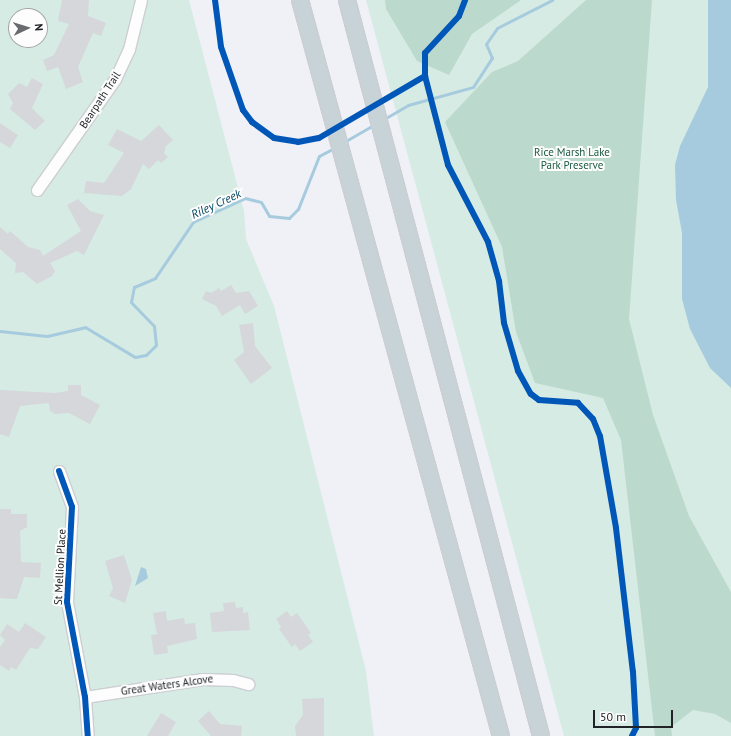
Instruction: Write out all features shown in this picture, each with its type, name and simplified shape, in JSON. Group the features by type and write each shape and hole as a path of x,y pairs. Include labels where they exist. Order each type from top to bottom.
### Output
{"highway":[{"path":"300,0 323,91 350,184 501,736"},
{"path":"347,0 541,736"},
{"path":"531,694 549,736"}],"street":[{"name":"Bearpath Trail","path":"37,190 115,79 129,49 140,0"},
{"name":"St Mellion Place","path":"59,471 72,507 67,602 85,697 88,736"},
{"name":"Great Waters Alcove","path":"85,697 211,678 248,684"}],"green space":[{"path":"0,0 189,0 244,211 246,239 274,306 366,671 374,736 0,736"},
{"name":"Rice Marsh Lake Park Preserve","path":"366,0 731,0 731,736 564,736"},
{"path":"385,0 521,0 472,34 449,75 417,61 386,9"},
{"path":"586,0 652,0 629,319 653,415 689,516 731,592 731,723 715,714 693,710 671,727 672,736 655,736 621,440 603,398 535,383 516,332 502,247 445,122 492,72 518,61"}],"water":[{"path":"708,0 731,0 731,388 710,368 690,329 682,299 682,233 676,200 675,165 680,146 708,87"},
{"path":"141,567 146,569 148,578 135,586"}],"building":[{"path":"62,0 89,0 88,16 106,23 101,36 93,33 78,67 83,82 66,89 58,67 47,71 43,60 54,55 69,24 58,21"},
{"path":"32,78 43,84 32,108 45,121 35,130 10,109 13,103 8,94 19,83 27,87"},
{"path":"0,123 18,135 10,148 0,142"},
{"path":"159,125 173,140 166,146 164,153 168,157 161,163 158,160 149,169 143,164 131,189 122,196 84,193 86,181 104,183 124,153 108,145 117,129 141,141"},
{"path":"78,199 90,211 104,215 84,255 77,251 50,263 55,271 52,276 37,284 23,272 15,273 16,263 0,249 0,227 8,234 10,231 28,247 40,250 43,256 81,231 67,205"},
{"path":"231,285 236,293 249,291 258,306 245,314 240,305 222,316 216,306 202,299 206,291 211,293 219,288 221,291"},
{"path":"253,323 255,346 272,368 251,384 234,360 244,352 239,325"},
{"path":"68,385 81,385 81,395 100,405 90,424 69,413 55,414 50,411 49,403 20,406 9,437 0,434 0,390 55,393 68,391"},
{"path":"0,509 11,509 11,514 27,514 27,527 20,531 21,562 41,563 40,578 24,577 17,599 0,598"},
{"path":"124,555 132,580 125,603 109,596 113,588 105,561"},
{"path":"235,602 236,608 243,607 243,613 248,612 250,630 212,632 210,613 224,611 223,603"},
{"path":"166,611 167,621 184,618 185,624 195,623 197,639 167,646 168,653 154,655 151,635 157,634 153,613"},
{"path":"287,611 291,617 297,613 311,633 308,635 313,642 300,651 295,644 292,647 279,629 281,627 276,619"},
{"path":"25,623 46,637 38,649 30,648 16,670 11,667 9,671 0,665 0,647 5,640 0,635 7,624 19,632"},
{"path":"324,698 324,736 296,736 295,726 303,715 302,699"},
{"path":"209,711 220,724 242,726 241,736 211,736 198,721"},
{"path":"161,713 176,722 168,736 147,736"}],"waterway":[{"name":"Riley Creek","path":"384,119 408,105 473,87 492,58 486,44 497,28 552,0"},
{"name":"Riley Creek","path":"344,142 374,125"},
{"name":"Riley Creek","path":"0,331 47,336 85,327 135,357 146,355 156,345 154,326 131,302 134,287 155,278 193,222 245,198 261,202 269,216 289,218 298,209 319,156 336,147"}],"cycle path":[{"path":"215,0 221,47 243,110 252,122 274,138 298,142 319,138 425,76 448,165 488,242 499,281 504,323 518,371 531,394 539,400 578,403 593,419 600,436 616,528 633,672 636,728 632,736"},
{"path":"425,76 425,53 459,16 465,0"},
{"path":"59,471 72,507 67,602 85,697 88,736"}]}
